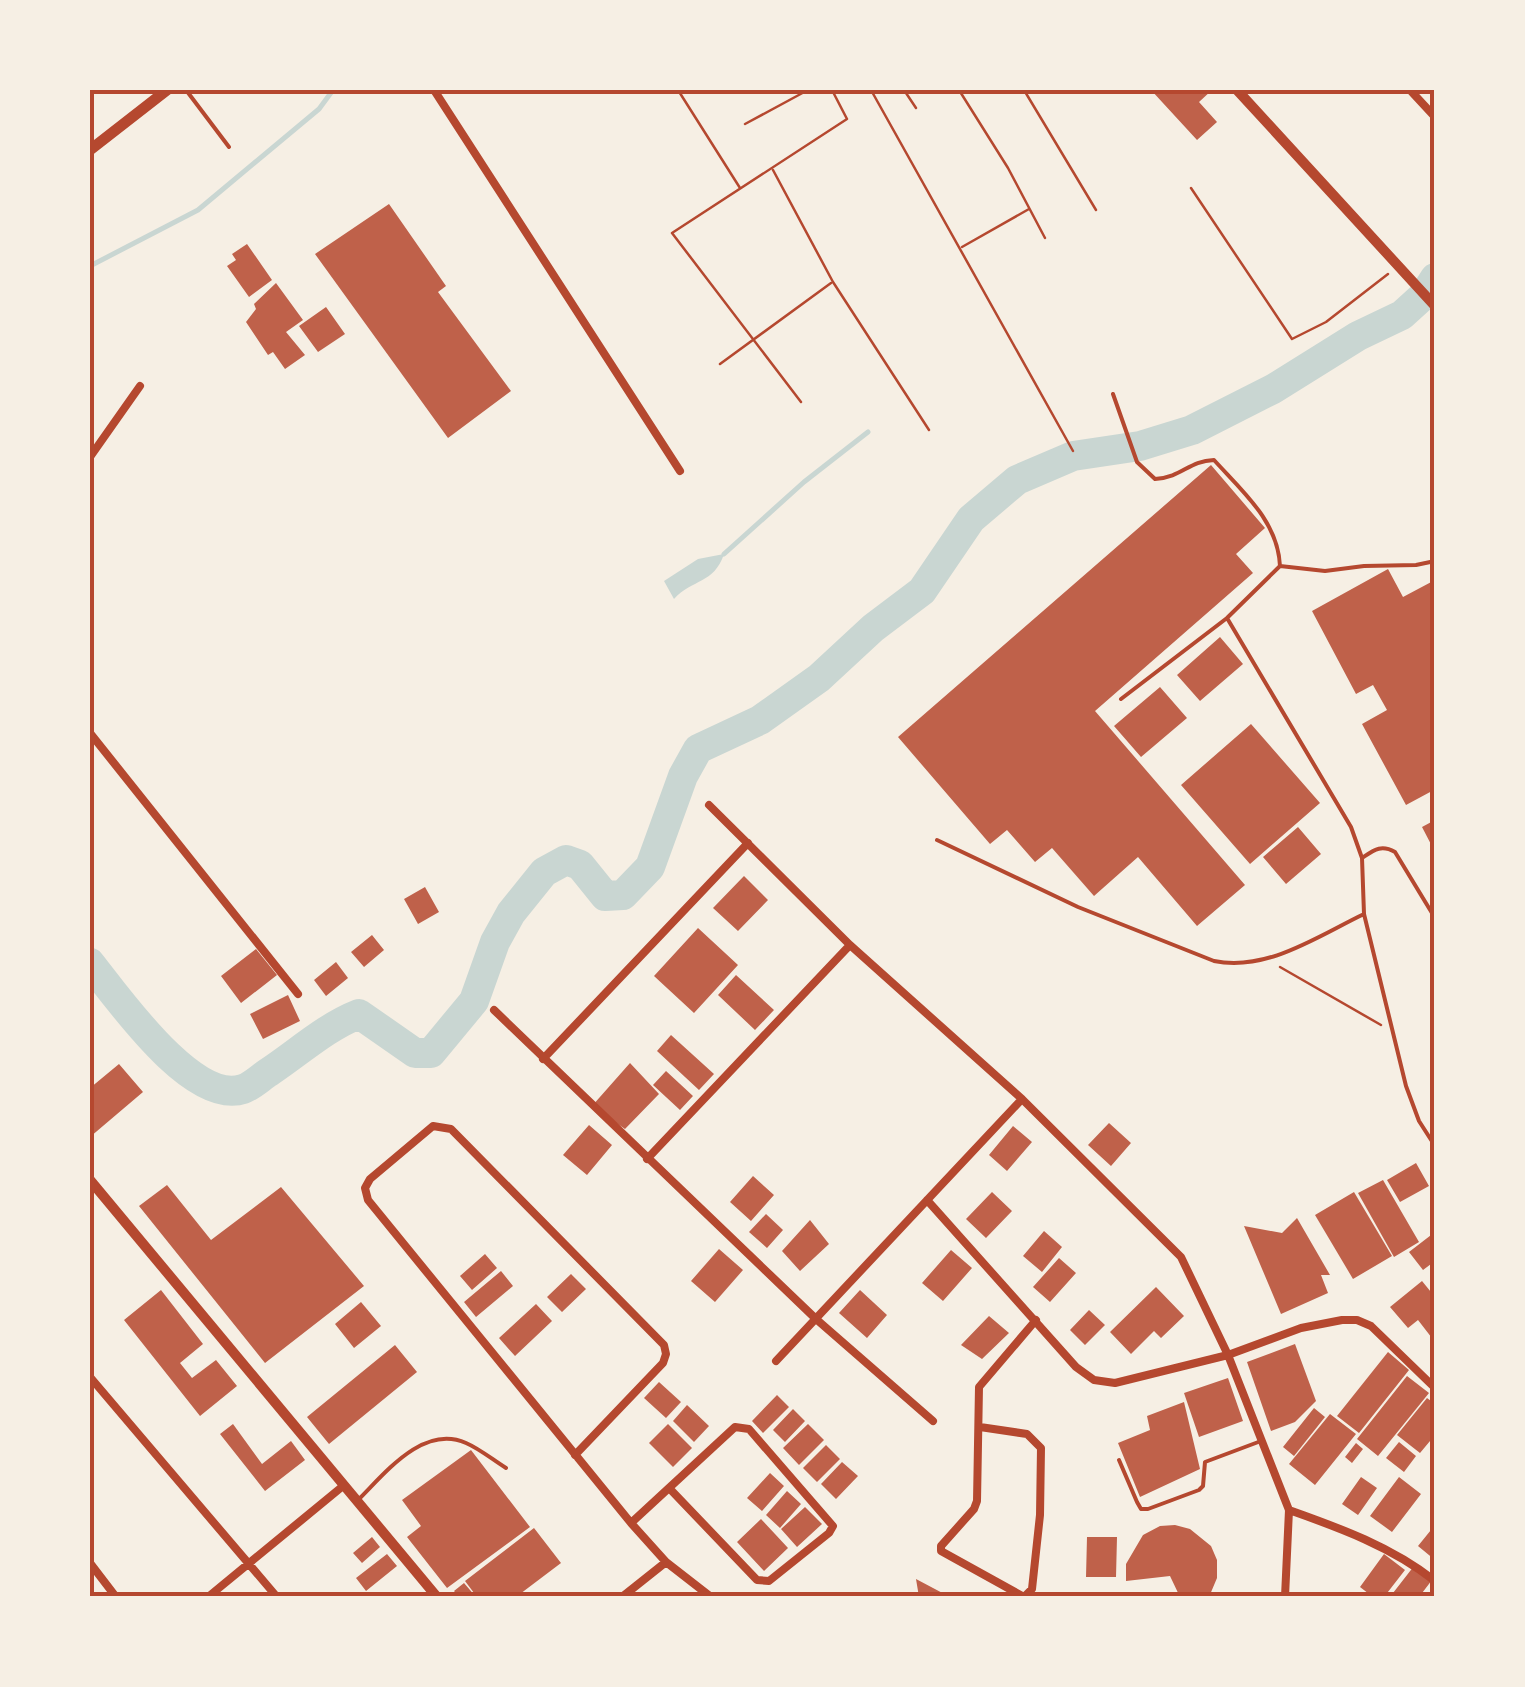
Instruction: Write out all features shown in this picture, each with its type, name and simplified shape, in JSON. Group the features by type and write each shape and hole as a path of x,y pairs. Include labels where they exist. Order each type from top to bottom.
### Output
{"main road":[{"path":"90,150 165,91"}],"street":[{"path":"434,90 680,471"},
{"path":"1237,90 1434,306"},
{"path":"1410,90 1435,117"},
{"path":"90,456 140,386"},
{"path":"90,733 298,994"},
{"path":"709,805 850,944 1022,1099 1181,1257 1264,1440 1288,1510 1286,1597"},
{"path":"542,1058 748,843"},
{"path":"647,1158 850,944"},
{"path":"494,1010 816,1318 932,1420"},
{"path":"776,1361 1022,1099"},
{"path":"575,1455 663,1363 664,1345 451,1130 433,1126 370,1179 365,1188 368,1200 631,1524 666,1562 711,1597"},
{"path":"90,1180 436,1597"},
{"path":"927,1200 1076,1368 1094,1380 1116,1383 1228,1355 1302,1328 1357,1320 1371,1326 1435,1388"},
{"path":"980,1427 1027,1434 1041,1448 1040,1515 1032,1590 1024,1597 940,1551 974,1509 981,1382 1036,1320"},
{"path":"1424,1378 1435,1368"},
{"path":"90,1377 277,1597"},
{"path":"631,1524 735,1427 742,1426 761,1442 834,1526 763,1583 670,1489"},
{"path":"208,1597 343,1486"},
{"path":"1288,1510 1409,1560 1435,1580"},
{"path":"622,1597 666,1562"},
{"path":"90,1563 116,1597"}],"lane":[{"path":"186,90 230,146"},
{"path":"1113,394 1136,462 1155,479 1174,477 1199,461 1214,460 1263,514 1279,545 1280,566 1227,618 1122,698"},
{"path":"1280,566 1325,572 1435,560"},
{"path":"1227,618 1352,826 1362,858 1364,914 1406,1086 1419,1121 1434,1144"},
{"path":"937,840 1078,907 1214,961 1234,965 1266,960 1364,914"},
{"path":"1362,858 1377,848 1387,847 1395,852 1435,918"},
{"path":"356,1501 399,1459 434,1439 463,1441 506,1468"},
{"path":"1118,1460 1137,1502 1148,1509 1199,1490 1203,1486 1205,1462 1264,1440"}],"path":[{"path":"678,90 741,189"},
{"path":"745,124 808,90"},
{"path":"801,402 672,233 847,119 832,90"},
{"path":"871,90 1072,450"},
{"path":"904,90 916,108"},
{"path":"959,90 1045,238"},
{"path":"1024,90 1096,210"},
{"path":"773,169 833,282 929,430"},
{"path":"1191,188 1292,339 1326,322 1398,266"},
{"path":"961,248 1030,208"},
{"path":"720,364 833,282"},
{"path":"1266,960 1395,1034"}],"shaded area":[{"path":"724,554 709,576 674,599 664,581 698,559"}],"building":[{"path":"1151,90 1212,90 1199,102 1217,122 1197,140"},
{"path":"389,204 446,286 438,292 511,391 448,438 315,254"},
{"path":"247,244 272,280 249,297 227,266 236,260 232,254"},
{"path":"276,283 303,320 286,332 305,355 285,369 273,352 268,355 246,322 256,309 254,304"},
{"path":"326,307 345,334 318,352 299,326"},
{"path":"1211,465 1265,528 1236,554 1253,573 1095,711 1245,885 1197,926 1138,857 1094,896 1052,848 1035,862 1007,830 990,844 898,737"},
{"path":"1388,569 1403,597 1435,580 1435,796 1432,791 1406,805 1362,724 1387,710 1373,685 1356,694 1312,611"},
{"path":"1220,637 1243,664 1200,701 1177,675"},
{"path":"1160,687 1187,718 1141,757 1114,726"},
{"path":"1251,724 1320,803 1250,864 1181,785"},
{"path":"1435,820 1435,852 1422,827"},
{"path":"1298,827 1321,854 1286,884 1263,857"},
{"path":"744,876 768,900 738,931 713,908"},
{"path":"425,887 439,912 418,924 404,899"},
{"path":"698,928 738,965 694,1013 654,976"},
{"path":"372,935 384,950 364,967 351,952"},
{"path":"256,949 277,975 241,1003 221,976"},
{"path":"336,962 348,978 326,996 314,980"},
{"path":"736,975 774,1010 755,1030 718,995"},
{"path":"288,995 300,1021 263,1039 250,1014"},
{"path":"671,1035 714,1074 699,1090 657,1051"},
{"path":"630,1063 659,1094 625,1129 592,1106"},
{"path":"119,1064 143,1092 90,1137 90,1088"},
{"path":"666,1071 693,1096 680,1110 653,1085"},
{"path":"1109,1123 1131,1143 1111,1166 1088,1145"},
{"path":"589,1125 612,1145 587,1175 563,1155"},
{"path":"1013,1126 1032,1142 1007,1171 989,1155"},
{"path":"1416,1163 1429,1186 1400,1202 1387,1180"},
{"path":"753,1176 774,1195 751,1221 730,1202"},
{"path":"1383,1180 1419,1242 1394,1257 1358,1193"},
{"path":"167,1185 211,1240 281,1187 364,1286 265,1363 139,1206"},
{"path":"992,1192 1012,1211 986,1238 966,1219"},
{"path":"1354,1192 1392,1256 1353,1279 1315,1215"},
{"path":"766,1214 783,1230 767,1248 749,1232"},
{"path":"1297,1218 1330,1275 1321,1275 1328,1293 1281,1314 1244,1226 1282,1233"},
{"path":"810,1220 829,1244 800,1271 782,1251"},
{"path":"1044,1231 1062,1247 1042,1272 1023,1256"},
{"path":"1435,1232 1435,1261 1423,1270 1409,1252"},
{"path":"719,1249 743,1270 715,1302 691,1281"},
{"path":"951,1250 972,1268 943,1301 922,1283"},
{"path":"485,1254 497,1268 472,1290 460,1276"},
{"path":"1059,1258 1076,1273 1050,1302 1033,1287"},
{"path":"501,1271 513,1286 476,1317 464,1302"},
{"path":"571,1274 586,1289 562,1312 547,1297"},
{"path":"1422,1281 1435,1297 1435,1342 1418,1320 1408,1328 1390,1307"},
{"path":"1156,1287 1184,1316 1161,1338 1154,1331 1131,1354 1110,1332"},
{"path":"161,1290 203,1344 180,1363 192,1378 216,1360 237,1386 200,1416 124,1320"},
{"path":"860,1290 887,1315 867,1338 839,1313"},
{"path":"361,1302 381,1326 354,1348 335,1324"},
{"path":"536,1304 552,1321 515,1356 499,1338"},
{"path":"1089,1310 1105,1325 1085,1345 1070,1330"},
{"path":"989,1316 1009,1333 982,1359 961,1345"},
{"path":"1295,1344 1316,1401 1295,1422 1271,1431 1247,1362"},
{"path":"395,1345 417,1372 329,1444 307,1417"},
{"path":"1388,1352 1409,1370 1359,1433 1337,1416"},
{"path":"1407,1376 1429,1393 1378,1456 1357,1439"},
{"path":"1228,1378 1243,1421 1199,1437 1184,1393"},
{"path":"659,1382 681,1402 666,1418 644,1398"},
{"path":"777,1395 789,1407 763,1433 752,1421"},
{"path":"1427,1398 1435,1404 1435,1435 1420,1453 1397,1435"},
{"path":"1184,1402 1200,1469 1140,1497 1118,1443 1150,1430 1147,1416"},
{"path":"687,1405 709,1426 694,1442 673,1421"},
{"path":"1314,1408 1325,1417 1294,1456 1283,1447"},
{"path":"793,1409 805,1421 785,1442 773,1430"},
{"path":"1330,1414 1356,1434 1315,1485 1289,1464"},
{"path":"233,1424 262,1464 291,1441 305,1460 265,1491 220,1434"},
{"path":"668,1424 692,1448 673,1467 649,1443"},
{"path":"808,1424 824,1440 799,1465 783,1448"},
{"path":"1399,1442 1416,1456 1404,1472 1386,1458"},
{"path":"1356,1443 1363,1449 1352,1463 1345,1457"},
{"path":"826,1445 840,1459 817,1482 803,1468"},
{"path":"471,1450 530,1527 447,1588 407,1537 421,1526 402,1500"},
{"path":"842,1462 858,1476 836,1499 821,1484"},
{"path":"770,1473 784,1486 762,1511 747,1498"},
{"path":"1361,1477 1377,1488 1358,1515 1342,1504"},
{"path":"1399,1477 1421,1494 1392,1532 1370,1516"},
{"path":"787,1491 801,1504 780,1528 766,1515"},
{"path":"805,1507 822,1524 797,1547 781,1529"},
{"path":"761,1519 788,1548 764,1571 737,1542"},
{"path":"1435,1525 1435,1560 1418,1546"},
{"path":"1160,1526 1190,1529 1211,1546 1217,1560 1217,1578 1209,1597 1180,1597 1170,1576 1126,1581 1126,1564 1143,1535"},
{"path":"534,1528 561,1563 516,1597 477,1597 465,1581"},
{"path":"372,1537 380,1547 362,1563 353,1553"},
{"path":"1087,1537 1117,1537 1116,1577 1086,1577"},
{"path":"387,1554 397,1566 366,1591 356,1578"},
{"path":"1384,1554 1405,1570 1384,1597 1373,1597 1360,1587"},
{"path":"1414,1566 1432,1580 1419,1597 1398,1597 1393,1593"},
{"path":"916,1579 950,1597 919,1597"},
{"path":"464,1583 476,1597 459,1597 454,1591"}],"waterway":[{"path":"90,266 198,210 319,109 333,90"},
{"path":"90,963 158,1046 202,1081 223,1090 250,1086 324,1033 359,1014 415,1053 431,1053 474,1001 495,942 511,913 544,872 566,860 580,865 605,896 623,895 650,867 683,776 698,749 760,720 819,678 873,628 922,591 971,519 1017,480 1073,456 1140,446 1192,430 1402,315 1424,295 1435,278"},
{"path":"724,554 804,482 868,432"}]}
